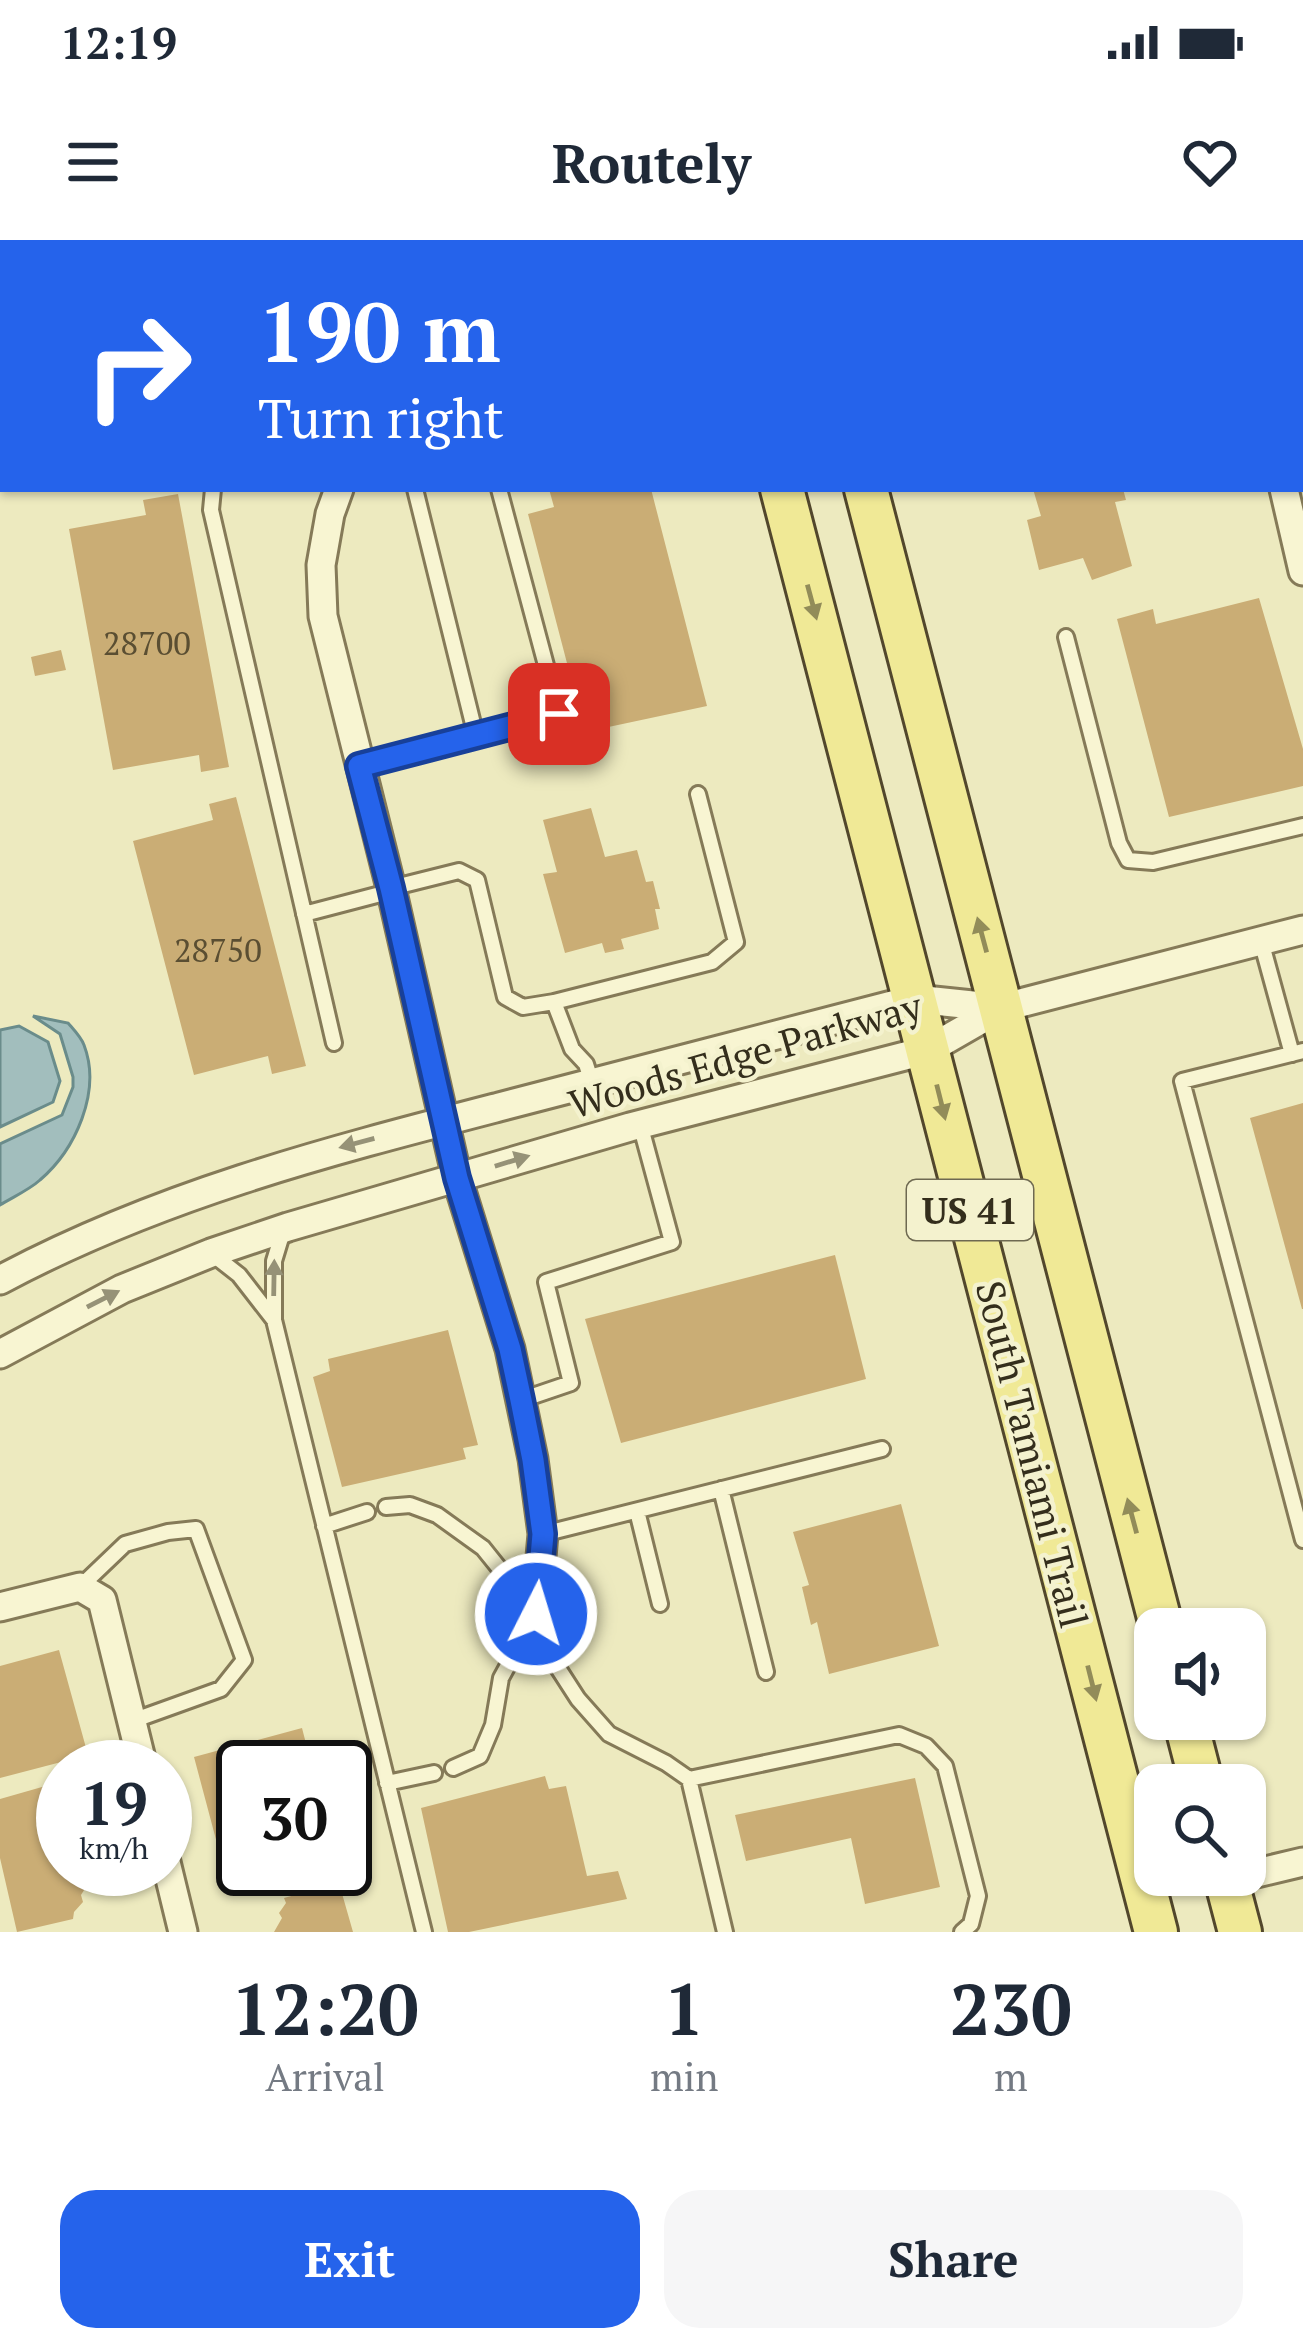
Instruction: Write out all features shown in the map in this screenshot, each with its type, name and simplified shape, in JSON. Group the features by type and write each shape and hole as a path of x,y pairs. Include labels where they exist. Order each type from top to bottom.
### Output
{"main road":[{"name":"South Tamiami Trail","path":"783,492 1156,1932"},
{"name":"South Tamiami Trail","path":"867,492 1157,1608"},
{"path":"1231,1896 1240,1932"}],"street":[{"path":"338,492 321,565 323,616 457,1178 521,1400 543,1534 536,1614"},
{"path":"1285,492 1303,571"},
{"path":"1001,1009 1303,930"},
{"name":"Woods Edge Parkway","path":"0,1280 136,1216 358,1142 915,999 1001,1009"},
{"name":"Woods Edge Parkway","path":"0,1354 122,1289 211,1253 640,1124 928,1050 1001,1009"},
{"path":"0,1607 80,1587 102,1600 137,1740"},
{"path":"1266,1870 1303,1862"},
{"path":"174,1896 183,1932"}],"lane":[{"path":"213,492 212,510 334,1043"},
{"path":"416,492 476,736"},
{"path":"359,766 559,714 500,492"},
{"path":"1066,637 1119,843 1128,860 1153,862 1303,826"},
{"path":"304,914 459,871 477,880 505,997 523,1007 712,962 736,942 698,794"},
{"path":"1261,941 1298,1053 1182,1081 1303,1540"},
{"path":"554,1002 592,1082"},
{"path":"521,1400 571,1383 546,1282 672,1242 640,1124"},
{"path":"284,1228 274,1261 274,1320 424,1932"},
{"path":"211,1253 239,1275 274,1320"},
{"path":"543,1534 882,1449"},
{"path":"721,1489 766,1672"},
{"path":"386,1507 410,1505 437,1515 483,1548 536,1614 558,1668 609,1734 689,1779 725,1932"},
{"path":"637,1511 660,1604"},
{"path":"324,1526 367,1512"},
{"path":"80,1587 125,1544 196,1529 244,1660 221,1689 132,1721"},
{"path":"453,1768 480,1756 493,1725 501,1678 536,1614"},
{"path":"689,1779 899,1736 926,1746 945,1766 978,1896 971,1924 962,1932"},
{"path":"387,1783 434,1774"}],"water":[{"path":"33,1016 68,1023 81,1039 89,1063 87,1100 74,1136 53,1168 0,1205 0,1144 62,1115 73,1087 60,1034"},
{"path":"19,1026 48,1042 60,1081 53,1102 0,1127 0,1030"}],"building":[{"path":"550,492 652,492 707,706 585,732 528,514 554,507"},
{"path":"1034,492 1124,492 1126,500 1115,502 1132,566 1092,580 1083,558 1039,570 1027,520 1041,516"},
{"path":"178,494 229,767 201,772 199,755 113,770 69,529 146,515 143,500"},
{"path":"1259,598 1303,749 1303,786 1169,817 1117,619 1153,609 1156,624"},
{"path":"61,650 66,670 35,676 31,657"},
{"path":"236,797 306,1066 272,1074 268,1056 194,1075 133,841 213,820 209,804"},
{"path":"591,808 605,857 637,850 646,882 653,881 659,929 621,939 624,949 605,953 602,943 565,953 543,874 557,872 543,820"},
{"path":"1303,1103 1303,1309 1302,1309 1250,1118"},
{"path":"835,1255 866,1379 621,1443 585,1319"},
{"path":"448,1330 478,1445 463,1448 466,1459 342,1487 313,1377 330,1371 328,1359"},
{"path":"901,1504 939,1646 829,1674 817,1622 811,1625 802,1587 809,1585 793,1532"},
{"path":"59,1650 84,1740 36,1740 36,1769 0,1778 0,1666"},
{"path":"302,1728 305,1740 257,1740"},
{"path":"216,1751 216,1840 194,1757"},
{"path":"545,1776 549,1789 566,1786 587,1876 618,1871 627,1899 469,1932 448,1932 421,1808"},
{"path":"915,1778 940,1887 865,1904 851,1838 746,1861 735,1815"},
{"path":"36,1789 36,1896 81,1896 83,1902 73,1919 17,1932 0,1858 0,1799"},
{"path":"343,1896 353,1932 274,1932 282,1918 284,1898"}],"route":[{"path":"536,1614 543,1534 521,1400 457,1178 359,766 559,714"}]}
